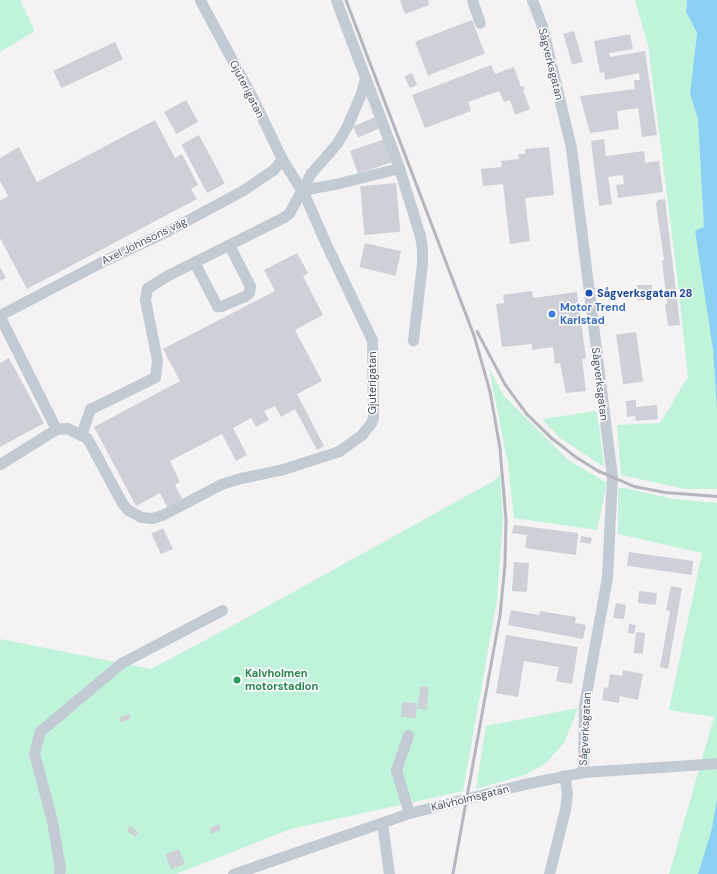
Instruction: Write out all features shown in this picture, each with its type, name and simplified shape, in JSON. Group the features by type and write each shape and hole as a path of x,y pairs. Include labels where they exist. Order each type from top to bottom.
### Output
{"street":[{"name":"Gjuterigatan","path":"56,429 67,428 87,438 122,502 134,515 146,518 162,515 221,484 241,478 280,470 339,450 362,434 372,424 372,340 301,190 282,159 253,99 200,0"},
{"path":"336,0 364,79 399,168 422,248 413,340"},
{"path":"472,0 480,23"},
{"name":"Sågverksgatan","path":"532,0 542,26 571,148 612,477 607,577 584,705 583,772"},
{"path":"81,435 90,409 155,377 157,360 145,300 147,288 194,262 284,217 294,206 311,173 337,144 344,132 360,96 364,79"},
{"name":"Axel Johnsons väg","path":"0,316 101,262 167,231 243,190 273,170 282,159"},
{"path":"301,190 335,184 399,168"},
{"path":"194,262 217,306 221,306 245,296 249,292 250,286 229,245"},
{"path":"0,316 56,429 0,464"},
{"path":"59,874 60,868 52,821 34,753 40,731 121,663 222,610"},
{"path":"408,736 396,770 409,813"},
{"name":"Kalvholmsgatan","path":"233,874 409,813 564,775 583,772 717,763"},
{"path":"549,874 565,809 567,792 564,775"},
{"path":"382,823 390,874"}],"green space":[{"path":"0,0 20,0 35,31 0,52"},
{"path":"635,0 687,0 686,12 697,33 690,94 698,119 704,227 695,231 713,350 717,410 717,489 685,489 621,475 617,425 660,423 688,377 676,266 648,45"},
{"path":"489,368 504,396 568,460 607,483 597,530 514,518 508,464"},
{"path":"596,411 604,467 560,438 542,419"},
{"name":"Kalvholmen motorstadion","path":"500,474 503,519 497,600 463,791 291,829 176,874 0,874 0,639 151,669 241,621 497,479"},
{"path":"618,488 625,488 673,499 717,503 717,798 712,828 698,874 669,874 714,717 669,710 702,553 618,534"},
{"path":"578,708 564,743 546,763 525,775 476,789 486,726"}],"water":[{"path":"687,0 717,0 717,410 713,350 695,231 704,227 698,119 690,94 697,33 686,12"},
{"path":"717,798 717,874 698,874 712,828"}],"building":[{"path":"400,0 428,0 429,5 405,14"},
{"path":"472,20 485,54 428,75 415,42"},
{"path":"574,31 583,62 572,65 563,34"},
{"path":"630,34 633,49 609,53 610,57 645,51 657,135 642,137 638,108 617,111 619,129 590,133 580,96 635,89 634,80 640,80 639,73 605,80 604,72 600,73 594,41"},
{"path":"115,42 123,59 61,88 53,71"},
{"path":"491,65 495,74 514,67 521,87 523,86 525,89 523,90 530,109 515,115 510,100 504,102 499,91 468,102 471,111 425,128 412,95"},
{"path":"412,73 417,85 410,88 405,76"},
{"path":"186,100 198,122 176,134 164,112"},
{"path":"375,117 380,128 358,138 353,127"},
{"path":"155,120 175,158 182,154 198,185 191,189 197,199 27,289 0,238 0,201 8,196 0,181 0,158 19,147 37,182"},
{"path":"199,135 225,184 207,193 181,144"},
{"path":"385,139 393,162 358,174 350,151"},
{"path":"604,139 606,156 644,151 645,163 659,161 663,192 618,198 616,185 624,184 623,175 608,177 612,204 599,206 591,141"},
{"path":"549,147 554,195 525,198 530,241 510,244 503,184 483,186 481,169 502,167 501,161 519,159 518,154 525,154 525,149"},
{"path":"396,183 400,232 364,235 360,186"},
{"path":"665,199 680,325 668,326 662,261 664,260 656,204 658,200"},
{"path":"365,243 401,251 395,276 359,267"},
{"path":"297,253 308,273 303,276 323,315 295,330 322,381 297,394 324,446 317,450 295,409 281,417 275,406 264,411 269,420 256,427 251,418 233,428 247,455 236,461 222,434 170,461 180,482 175,485 182,499 167,507 160,493 136,506 94,427 180,381 163,349 275,291 264,270"},
{"path":"0,267 6,278 0,281"},
{"path":"637,285 652,285 652,300 637,300"},
{"path":"532,291 533,298 577,292 586,358 582,359 586,391 566,393 560,363 555,364 553,347 532,350 532,344 502,347 496,304 504,303 503,295"},
{"path":"636,332 643,382 623,384 616,335"},
{"path":"9,358 44,423 0,447 0,363"},
{"path":"636,400 636,407 657,405 658,419 636,421 635,416 627,417 626,401"},
{"path":"514,525 578,533 576,555 525,548 527,535 512,533"},
{"path":"163,528 173,549 161,554 151,533"},
{"path":"581,536 592,538 591,544 580,542"},
{"path":"629,552 693,561 691,575 627,566"},
{"path":"514,562 529,563 527,592 512,591"},
{"path":"671,586 682,588 668,669 660,667 670,611 666,610"},
{"path":"639,591 657,593 656,605 638,603"},
{"path":"616,603 626,605 624,619 613,618"},
{"path":"511,610 539,615 540,611 576,617 575,623 586,625 583,639 508,625"},
{"path":"629,624 636,625 634,634 628,633"},
{"path":"636,632 645,633 643,654 634,653"},
{"path":"506,635 578,647 572,684 556,681 559,667 524,661 518,697 496,693"},
{"path":"623,670 643,674 638,700 620,696 619,703 602,700 604,687 608,688 610,674 622,676"},
{"path":"420,686 429,687 427,710 418,709"},
{"path":"402,702 417,703 416,718 401,717"},
{"path":"129,714 131,719 121,723 119,718"},
{"path":"219,824 221,829 212,834 209,829"},
{"path":"131,826 139,833 135,837 127,831"},
{"path":"179,849 185,864 171,869 165,855"}],"railway":[{"path":"346,0 474,335 490,391 500,448 506,520 505,564 500,615 453,874"},
{"path":"477,331 505,384 527,414 552,438 578,458 599,471 634,486 665,492 717,496"}],"place":[{"name":"Sågverksgatan 28","path":"589,293"},
{"name":"Motor Trend Karlstad","path":"552,314"},
{"name":"Kalvholmen motorstadion","path":"237,680"}]}
